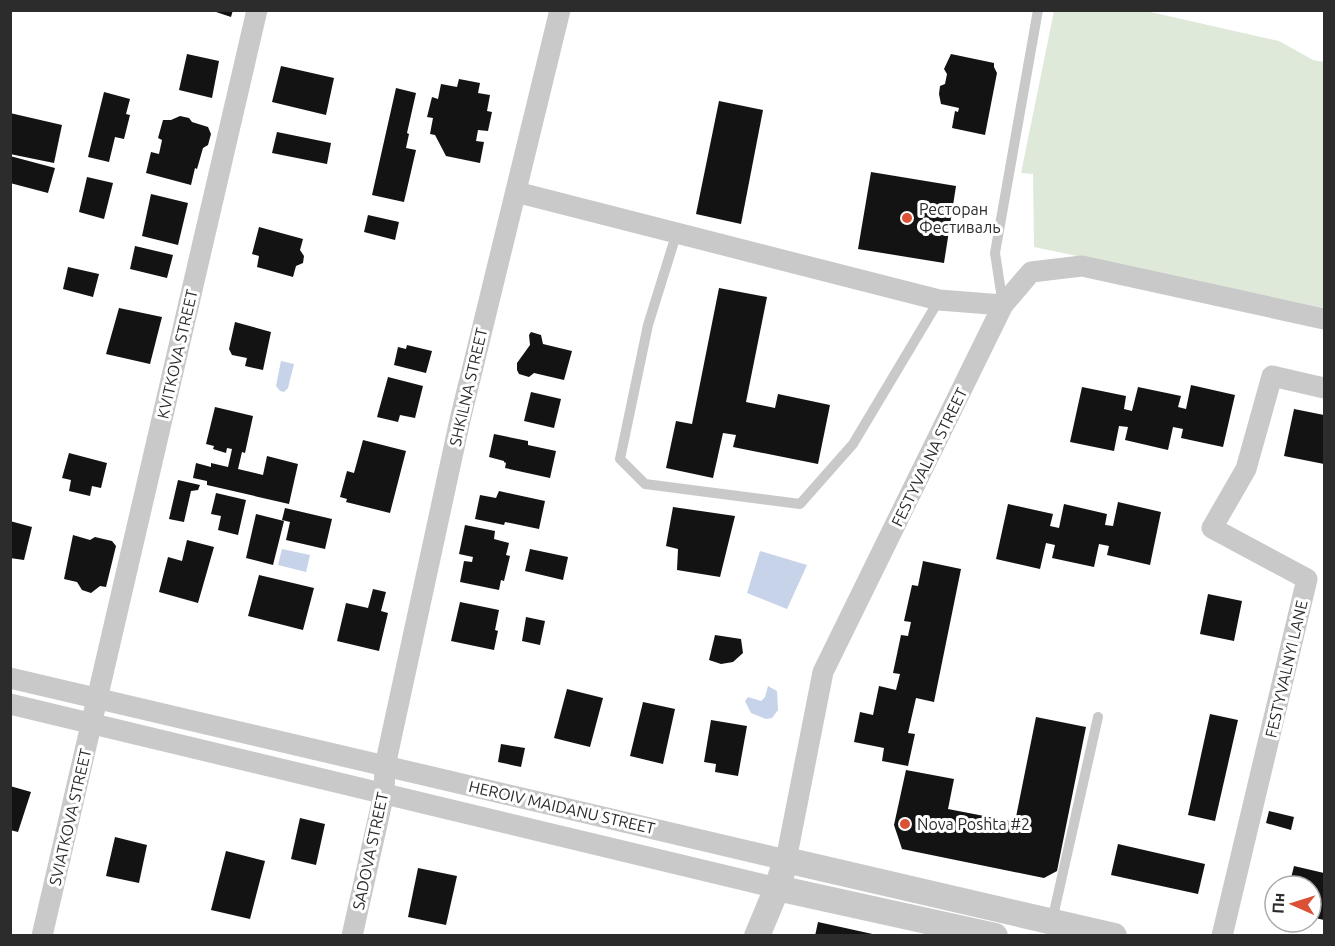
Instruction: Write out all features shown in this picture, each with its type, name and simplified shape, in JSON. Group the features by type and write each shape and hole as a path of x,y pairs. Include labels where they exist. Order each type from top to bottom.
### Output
{"street":[{"name":"KVITKOVA STREET","path":"98,699 257,10"},
{"name":"SHKILNA STREET","path":"385,766 460,420 560,10"},
{"path":"516,192 939,300 1003,305"},
{"name":"FESTYVALNA STREET","path":"757,936 786,860 823,672 1003,305 1031,272 1082,266 1324,320"},
{"name":"FESTYVALNYI LANE","path":"1222,936 1307,579 1212,528 1246,469 1272,376 1324,388"},
{"name":"HEROIV MAIDANU STREET","path":"10,678 1114,936"},
{"name":"SVIATKOVA STREET","path":"42,936 98,699"},
{"name":"HEROIV MAIDANU STREET","path":"10,704 777,888 995,936"},
{"name":"SADOVA STREET","path":"352,936 384,793 385,766"}],"lane":[{"path":"1003,305 995,253 1038,10"},
{"path":"678,232 648,325 620,459 645,484 800,504 853,444 939,300"},
{"path":"1052,921 1098,717"}],"green space":[{"path":"1054,11 1146,11 1279,41 1313,60 1324,62 1324,308 1034,247 1033,174 1021,173"}],"water":[{"path":"281,361 294,364 288,388 284,392 276,386"},
{"path":"282,549 310,555 306,572 278,565"},
{"path":"760,551 807,565 787,609 747,593"},
{"path":"768,686 777,691 778,710 772,718 766,719 751,713 745,701 748,697 761,701 765,697"}],"building":[{"path":"210,10 233,10 231,17"},
{"path":"187,54 219,61 212,98 179,90"},
{"path":"951,54 994,63 997,73 985,135 952,128 955,111 958,112 959,108 941,104 940,86 945,84 947,74 944,69"},
{"path":"281,66 334,78 326,115 272,102"},
{"path":"459,79 480,83 478,93 490,95 487,111 492,112 488,131 478,130 476,141 484,142 480,163 446,156 435,135 430,134 433,118 427,117 432,97 438,99 441,84 457,87"},
{"path":"396,88 416,93 406,148 416,150 404,202 372,195"},
{"path":"104,92 130,99 126,114 130,115 124,139 115,137 109,162 88,157"},
{"path":"719,101 763,110 741,224 696,214"},
{"path":"10,113 62,125 54,163 10,154"},
{"path":"180,116 208,127 211,134 208,145 203,148 197,169 195,168 191,185 146,173 151,152 159,154 162,140 158,138 163,120 171,120"},
{"path":"277,132 331,143 327,164 272,153"},
{"path":"10,156 55,168 48,193 10,183"},
{"name":"Ресторан Фестиваль","path":"871,172 956,186 944,263 858,249"},
{"path":"87,177 113,183 104,219 79,212"},
{"path":"151,194 188,203 178,245 142,236"},
{"path":"368,215 399,222 395,240 364,232"},
{"path":"259,227 303,239 300,250 304,256 303,263 296,266 293,277 257,267 259,256 252,254"},
{"path":"135,246 173,255 167,278 130,269"},
{"path":"68,267 99,274 93,297 63,289"},
{"path":"719,288 767,297 746,402 775,408 778,394 830,405 818,464 733,447 736,435 723,433 713,478 666,468 676,421 692,424"},
{"path":"119,308 162,317 150,364 106,354"},
{"path":"235,322 271,332 263,370 245,366 247,358 232,355 229,349"},
{"path":"531,332 541,335 543,344 572,351 564,380 534,373 529,377 519,374 517,363 530,345"},
{"path":"407,345 432,351 426,373 394,365 398,347 406,349"},
{"path":"388,377 423,386 415,418 400,415 398,422 377,417"},
{"path":"1191,385 1235,395 1223,447 1181,438 1183,429 1173,427 1168,450 1125,440 1128,427 1119,426 1114,451 1070,442 1082,387 1126,396 1124,409 1132,411 1138,387 1181,396 1178,407 1186,409"},
{"path":"531,392 561,399 554,428 524,421"},
{"path":"215,407 253,416 245,453 242,452 238,469 263,475 267,456 298,464 289,504 207,485 207,481 193,478 196,463 211,467 211,463 228,467 232,449 227,448 226,453 206,444"},
{"path":"1294,409 1324,415 1324,464 1284,456"},
{"path":"494,434 528,441 528,445 556,451 550,478 505,468 504,461 489,457"},
{"path":"363,440 406,451 390,513 346,502 347,499 340,497 347,471 354,473"},
{"path":"69,453 107,463 101,488 92,486 90,496 69,491 71,480 62,478"},
{"path":"178,480 200,485 198,490 191,491 184,522 169,519"},
{"path":"499,491 545,501 539,529 475,519 480,495 496,498"},
{"path":"216,493 246,500 238,535 218,530 221,516 211,514"},
{"path":"1118,502 1161,512 1150,565 1107,555 1109,546 1099,544 1094,567 1052,558 1055,545 1046,543 1040,569 996,559 1008,504 1053,514 1050,526 1059,528 1064,504 1107,514 1105,525 1113,526"},
{"path":"673,507 735,516 720,577 677,570 678,549 666,546"},
{"path":"285,508 332,519 325,549 286,540 290,522 282,520"},
{"path":"256,514 284,521 273,565 246,558"},
{"path":"10,521 32,527 24,560 10,558"},
{"path":"465,525 495,531 494,539 509,543 506,555 510,556 504,581 501,580 499,590 460,582 464,561 472,562 473,557 459,554"},
{"path":"73,535 90,540 95,537 112,541 116,546 106,587 100,586 91,593 82,590 77,582 64,579"},
{"path":"187,540 214,547 198,603 159,592 168,557 182,561"},
{"path":"530,549 568,557 563,580 525,571"},
{"path":"923,561 961,569 934,702 916,698 908,733 915,734 908,766 882,761 884,748 854,742 860,712 873,715 879,686 896,690 900,674 893,673 901,635 908,636 911,622 904,621 912,585 918,586"},
{"path":"259,575 314,588 303,630 248,616"},
{"path":"373,589 386,592 381,611 388,613 379,651 337,641 346,603 368,608"},
{"path":"1208,594 1242,601 1234,641 1200,634"},
{"path":"460,602 499,610 494,650 451,641"},
{"path":"526,617 545,621 540,645 522,641"},
{"path":"715,635 741,639 743,653 733,662 721,664 709,660"},
{"path":"567,689 603,698 590,747 554,738"},
{"path":"643,702 675,709 663,764 630,756"},
{"path":"1210,714 1238,720 1215,821 1188,815"},
{"path":"1036,717 1086,727 1057,871 1044,878 902,849 894,825 906,770 954,779 948,809 1015,822"},
{"path":"711,720 747,726 738,776 715,772 716,764 704,762"},
{"path":"501,744 525,748 521,767 498,762"},
{"path":"10,786 31,792 18,832 10,830"},
{"path":"1269,811 1294,817 1291,830 1266,823"},
{"path":"300,818 325,824 316,865 291,859"},
{"path":"115,837 147,845 139,883 106,876"},
{"path":"1118,844 1205,864 1198,894 1111,875"},
{"path":"226,851 265,861 250,919 211,910"},
{"path":"1294,866 1324,873 1324,920 1323,874 1292,874"},
{"path":"418,868 457,876 446,925 408,917"},
{"path":"818,922 877,935 877,936 815,936"}],"place":[{"name":"Ресторан Фестиваль","path":"907,218"},
{"name":"Nova Poshta #2","path":"905,824"}]}
